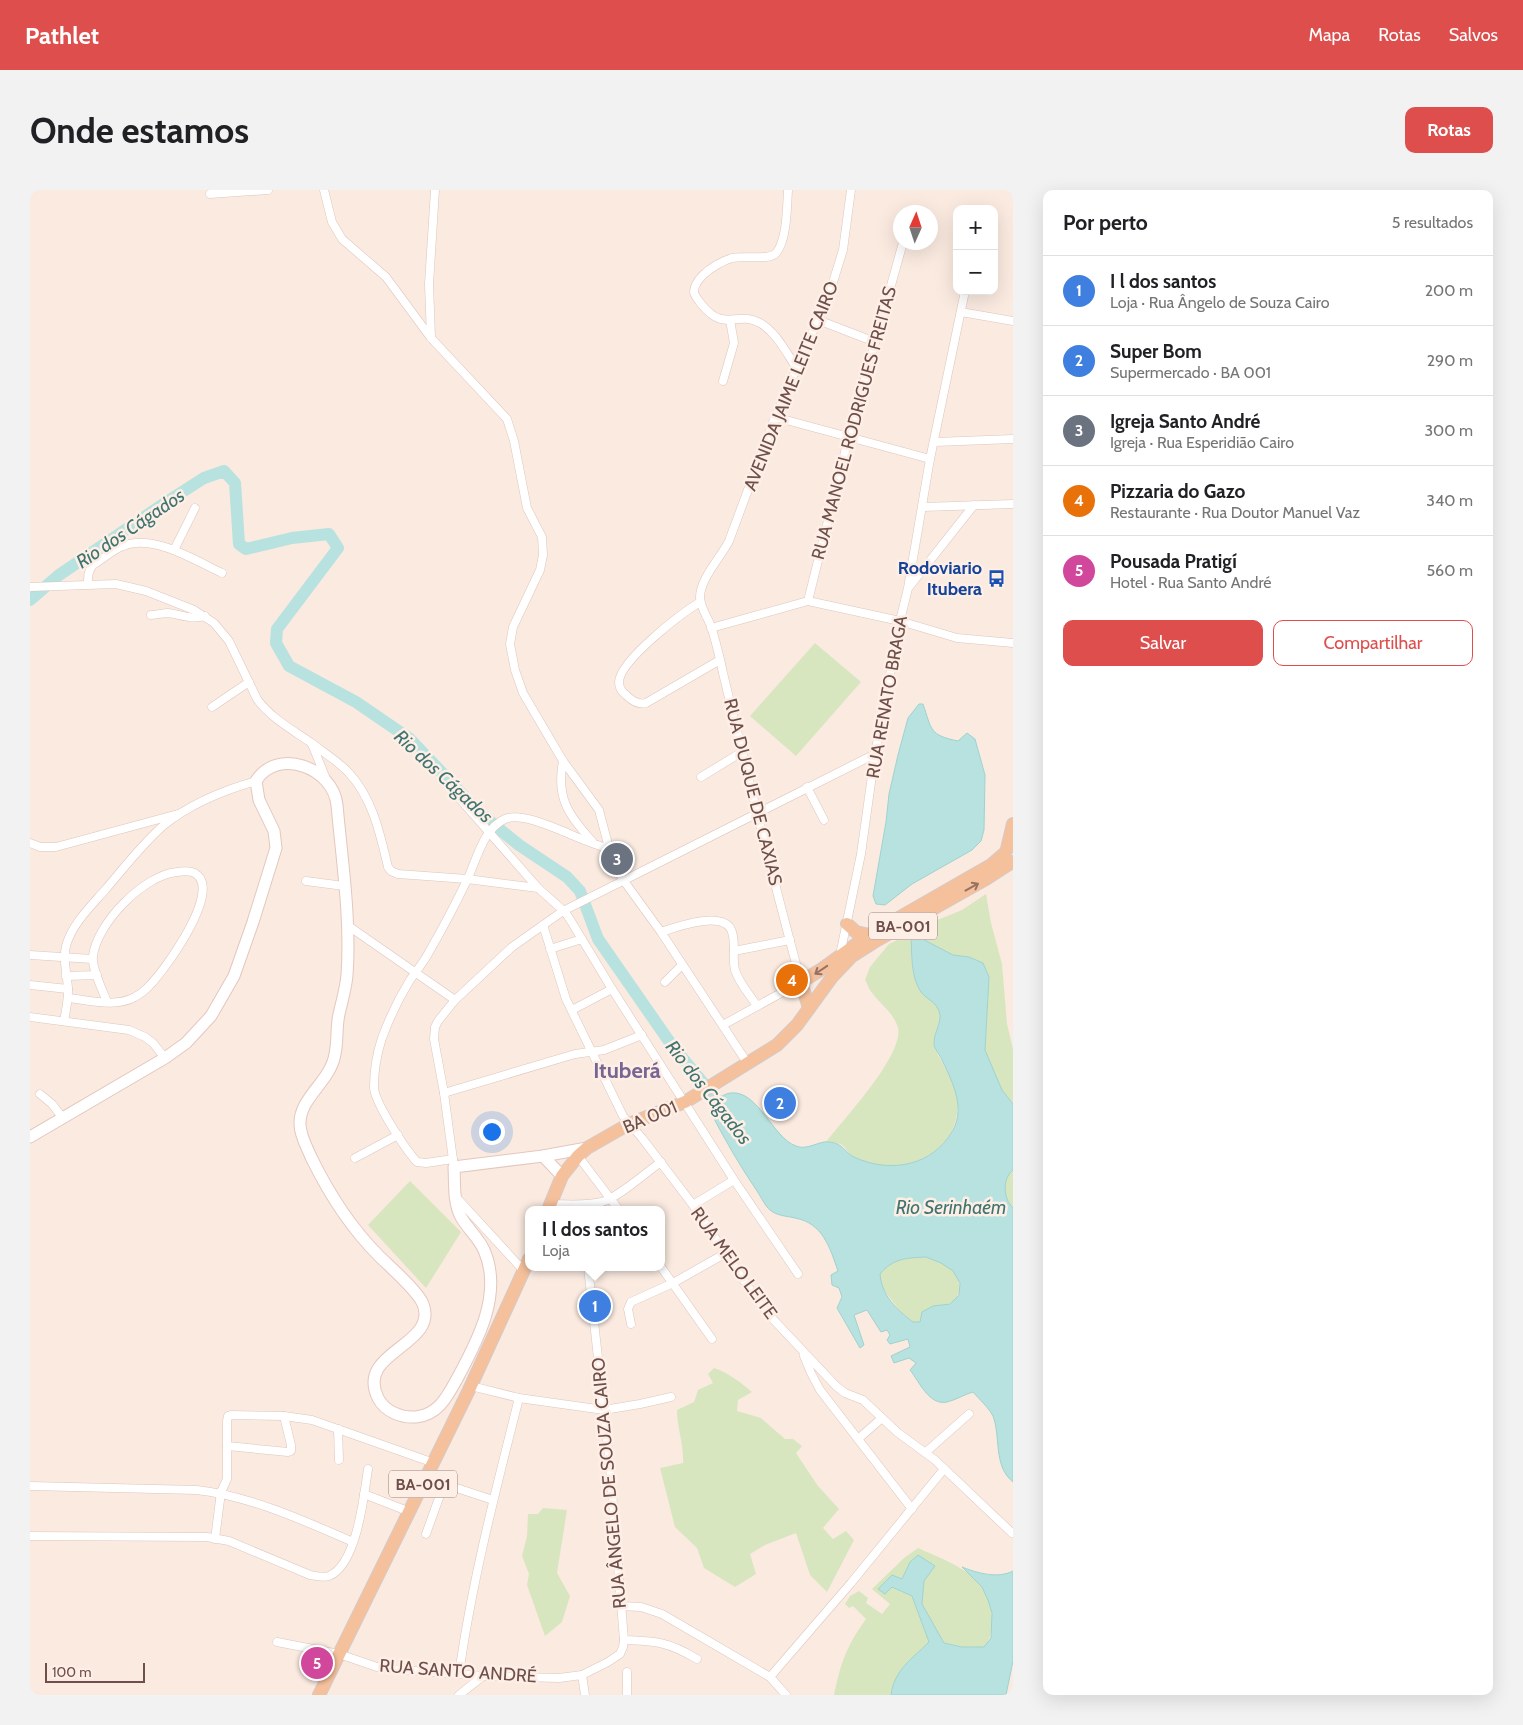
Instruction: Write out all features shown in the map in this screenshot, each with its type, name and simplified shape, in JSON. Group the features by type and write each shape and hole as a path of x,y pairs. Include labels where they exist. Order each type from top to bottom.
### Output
{"main road":[{"path":"30,1137 165,1058 186,1043 211,1016 234,976 276,848 274,831 258,800 256,781 264,771 288,764 309,767 326,778 336,798 347,925 347,975 339,1014 333,1063 329,1073 305,1105 301,1114 300,1124 304,1141 316,1167 342,1213 356,1231 407,1284 422,1304 424,1311 422,1326 412,1338 383,1361 375,1375 374,1382 378,1397 388,1410 398,1414 420,1417 429,1414 443,1402 476,1345 486,1318 490,1282 488,1260 481,1244 460,1215 455,1196 454,1163 583,1152"},
{"path":"1010,855 1013,824"},
{"name":"BA-001","path":"801,982 869,935 1010,855"},
{"name":"BA-001","path":"743,1067 777,1045 797,1025 832,977 852,956 986,879 1010,855"},
{"path":"847,924 856,932 869,935"},
{"path":"801,982 809,1008"},
{"name":"BA 001","path":"583,1152 629,1124 687,1100 743,1067"},
{"path":"549,1206 562,1176 583,1152"},
{"path":"543,1156 562,1176"},
{"name":"BA-001","path":"319,1695 434,1463 525,1267"}],"street":[{"path":"210,194 268,190"},
{"path":"324,190 332,222 342,239 386,277 430,338 507,419 514,441 527,508 542,537 543,555 540,570 513,627 510,644 515,670 523,693 563,761 599,810 621,883 661,932 723,1025 743,1067"},
{"path":"430,338 429,284 435,190"},
{"path":"788,190 783,236 777,252 773,256 767,257 731,258 707,271 696,285 694,292 696,298 706,310 718,320 751,320 766,327 796,367"},
{"name":"AVENIDA JAIME LEITE CAIRO","path":"700,602 704,580 722,555 729,541 775,417 829,295 843,250 851,190"},
{"name":"RUA MANOEL RODRIGUES FREITAS","path":"808,601 850,436 901,250"},
{"name":"RUA RENATO BRAGA","path":"840,956 861,854 875,754 908,588 930,459 964,295"},
{"path":"961,312 1013,321"},
{"path":"724,380 734,343 730,320"},
{"path":"818,320 875,342"},
{"path":"775,417 930,459"},
{"path":"935,442 1013,439"},
{"path":"923,507 1013,504"},
{"path":"908,588 974,505"},
{"path":"174,550 195,508"},
{"path":"88,584 90,569 123,546 142,542 174,550 222,573"},
{"path":"34,587 116,584 146,591 205,616 229,640 257,699 270,714 348,772 362,790 379,826 388,867 392,871 398,874 467,879 538,888"},
{"path":"712,628 808,601 900,621 956,638 1013,643"},
{"path":"700,602 668,625 633,658 622,672 619,686 624,694 637,704 646,703 720,660"},
{"name":"RUA DUQUE DE CAXIAS","path":"700,602 712,628 801,982"},
{"path":"151,615 167,613 186,618 205,616"},
{"path":"212,707 249,682"},
{"path":"312,744 326,778"},
{"path":"701,777 742,752"},
{"path":"609,848 596,846 581,838 544,824 511,817 504,819 491,830 429,954 401,996 382,1039 375,1079 376,1097 398,1135 419,1163 454,1163 444,1093 435,1049 434,1033 438,1021 456,1000 512,947 571,906 621,883 757,812 875,754"},
{"path":"563,761 560,778 562,799 581,830 596,846"},
{"path":"30,843 40,847 56,847 182,812 224,792 256,781"},
{"path":"807,788 824,820"},
{"path":"453,791 491,830 538,888 563,911 642,1035 687,1100 734,1180 798,1274"},
{"path":"64,1021 68,998 65,959 69,939 91,906 144,845 182,812"},
{"path":"68,998 107,1002 126,1000 142,992 154,981 188,931 200,901 202,884 197,875 190,872 174,872 144,885 118,910 107,925 94,948 92,960 107,1002"},
{"path":"306,881 344,886"},
{"path":"661,932 709,921 721,922 731,929 737,974 757,1006"},
{"path":"347,925 456,1000"},
{"name":"RUA MELO LEITE","path":"543,925 559,982 610,1094 629,1124 693,1206 757,1300 841,1391 863,1400 897,1432 926,1452 1012,1533"},
{"path":"550,949 582,939"},
{"path":"734,951 790,940"},
{"path":"30,955 92,960"},
{"path":"665,982 682,965"},
{"path":"66,976 97,975"},
{"path":"723,1025 801,982"},
{"path":"30,985 68,989"},
{"path":"572,1010 612,989"},
{"path":"30,1017 129,1030 153,1043 165,1058"},
{"path":"444,1093 576,1054 610,1048 642,1035"},
{"path":"40,1094 52,1104 62,1117"},
{"path":"355,1158 398,1135"},
{"path":"583,1152 616,1206"},
{"path":"585,1206 610,1198 660,1162"},
{"path":"693,1206 734,1180"},
{"path":"455,1196 525,1264"},
{"path":"631,1324 628,1309 632,1302 673,1283 726,1253"},
{"name":"RUA ÂNGELO DE SOUZA CAIRO","path":"588,1271 611,1476 624,1640"},
{"path":"664,1271 712,1339"},
{"path":"803,1352 820,1390 912,1509"},
{"path":"471,1386 519,1398 604,1410 671,1397"},
{"path":"458,1674 472,1594 519,1398"},
{"path":"926,1452 969,1414"},
{"path":"215,1539 221,1492 227,1479 227,1421 229,1415 284,1416 312,1420 434,1463"},
{"path":"227,1446 291,1451 284,1416"},
{"path":"858,1439 882,1418"},
{"path":"338,1429 339,1460"},
{"path":"30,1536 172,1536 215,1539 229,1542 310,1575 324,1577 335,1572 349,1554 364,1494 368,1469"},
{"path":"770,1677 944,1469"},
{"path":"426,1478 493,1500"},
{"path":"426,1534 444,1484"},
{"path":"30,1486 221,1492 304,1520 353,1542"},
{"path":"364,1494 410,1512"},
{"path":"621,1606 641,1607 662,1614 770,1677 786,1695"},
{"path":"585,1695 582,1675 616,1657 622,1651 624,1640 647,1640 669,1644 697,1659"},
{"name":"RUA SANTO ANDRÉ","path":"278,1642 339,1654 377,1667 483,1676 559,1678 582,1675"},
{"path":"627,1672 627,1695"},
{"path":"459,1695 483,1676"}],"green space":[{"path":"815,643 861,682 796,756 750,716"},
{"path":"986,894 991,923 1002,964 1007,1024 1013,1049 1013,1104 1002,1090 985,1050 989,977 969,957 953,955 911,933 921,924 935,921 962,910"},
{"path":"911,933 912,964 915,979 924,995 938,1007 940,1015 934,1045 954,1086 957,1104 956,1120 950,1134 941,1146 929,1155 914,1162 898,1165 877,1165 856,1159 842,1145 827,1141 859,1103 892,1054 897,1040 898,1028 865,980 870,967 889,944"},
{"path":"1013,1170 1013,1208 1007,1199 1005,1189 1007,1178"},
{"path":"410,1181 461,1232 426,1288 368,1225"},
{"path":"926,1257 941,1263 956,1275 959,1285 958,1294 953,1302 933,1306 920,1322 913,1322 899,1310 881,1286 880,1274 895,1262"},
{"path":"714,1368 739,1381 752,1392 738,1400 737,1411 761,1418 785,1439 793,1439 802,1446 796,1453 818,1486 839,1509 823,1528 833,1539 846,1531 854,1540 827,1592 810,1575 796,1533 765,1545 750,1554 756,1574 735,1587 704,1568 697,1548 675,1527 660,1468 683,1463 677,1410 694,1402 698,1390 713,1383 708,1374"},
{"path":"543,1508 567,1510 557,1573 570,1596 562,1622 545,1636 527,1585 529,1574 522,1556 527,1536 528,1514 538,1514"},
{"path":"918,1548 967,1572 985,1591 990,1604 992,1618 991,1634 987,1644 984,1648 962,1647 944,1643 922,1604 924,1581 910,1562 902,1580 892,1587 912,1596 929,1642 900,1672 891,1695 834,1695 845,1655 866,1619 853,1606 849,1608 845,1604 850,1596 859,1591 868,1598 866,1603 882,1614 890,1604 872,1589 904,1558"}],"water":[{"path":"919,704 923,704 930,726 937,734 958,741 967,733 975,739 985,775 984,830 981,841 972,850 912,884 885,905 876,904 873,896 889,794 908,718"},
{"name":"Rio Serinhaém","path":"911,933 953,955 969,957 983,963 989,977 985,1050 1002,1090 1013,1104 1013,1170 1007,1178 1005,1189 1007,1199 1013,1208 1013,1482 1007,1475 1000,1460 993,1416 973,1392 947,1402 941,1402 930,1397 910,1370 916,1363 909,1358 894,1363 891,1356 910,1347 908,1339 890,1344 887,1340 890,1335 887,1330 881,1332 867,1310 854,1315 864,1345 860,1348 837,1308 842,1297 839,1288 832,1285 831,1275 838,1271 824,1238 819,1231 805,1221 779,1215 768,1208 727,1143 711,1113 717,1099 729,1093 741,1094 757,1106 780,1134 796,1146 805,1147 826,1142 835,1143 854,1157 882,1165 909,1163 922,1159 934,1152 953,1130 957,1121 958,1102 953,1084 934,1046 940,1018 939,1011 935,1004 923,995 915,979","holes":["926,1257 941,1263 953,1271 960,1283 959,1295 950,1304 933,1306 922,1312 920,1322 913,1322 891,1301 881,1282 880,1274 890,1265 901,1260"]},
{"path":"918,1555 935,1566 924,1581 922,1604 944,1643 962,1647 984,1647 991,1638 992,1613 982,1587 962,1567 994,1575 1013,1571 1013,1661 1006,1695 891,1695 900,1672 929,1642 912,1596 892,1587 885,1594 878,1589 892,1575 902,1579 910,1562"}],"waterway":[{"name":"Rio dos Cágados","path":"30,600 59,575 165,503 204,478 224,471 235,483 239,544 246,549 292,538 329,534 338,548 277,629 276,643 289,666 356,702 410,739 481,814 519,845 567,877 580,891 598,939 671,1044 727,1112"}],"place":[{"name":"Rodoviario Itubera","path":"996,578"},
{"name":"Igreja Santo André","path":"617,859"},
{"name":"Pizzaria do Gazo","path":"792,980"},
{"name":"Super Bom","path":"780,1103"},
{"name":"I l dos santos","path":"595,1306"},
{"name":"Pousada Pratigí","path":"317,1663"}],"district":[{"name":"Ituberá","path":"627,1070"}]}
